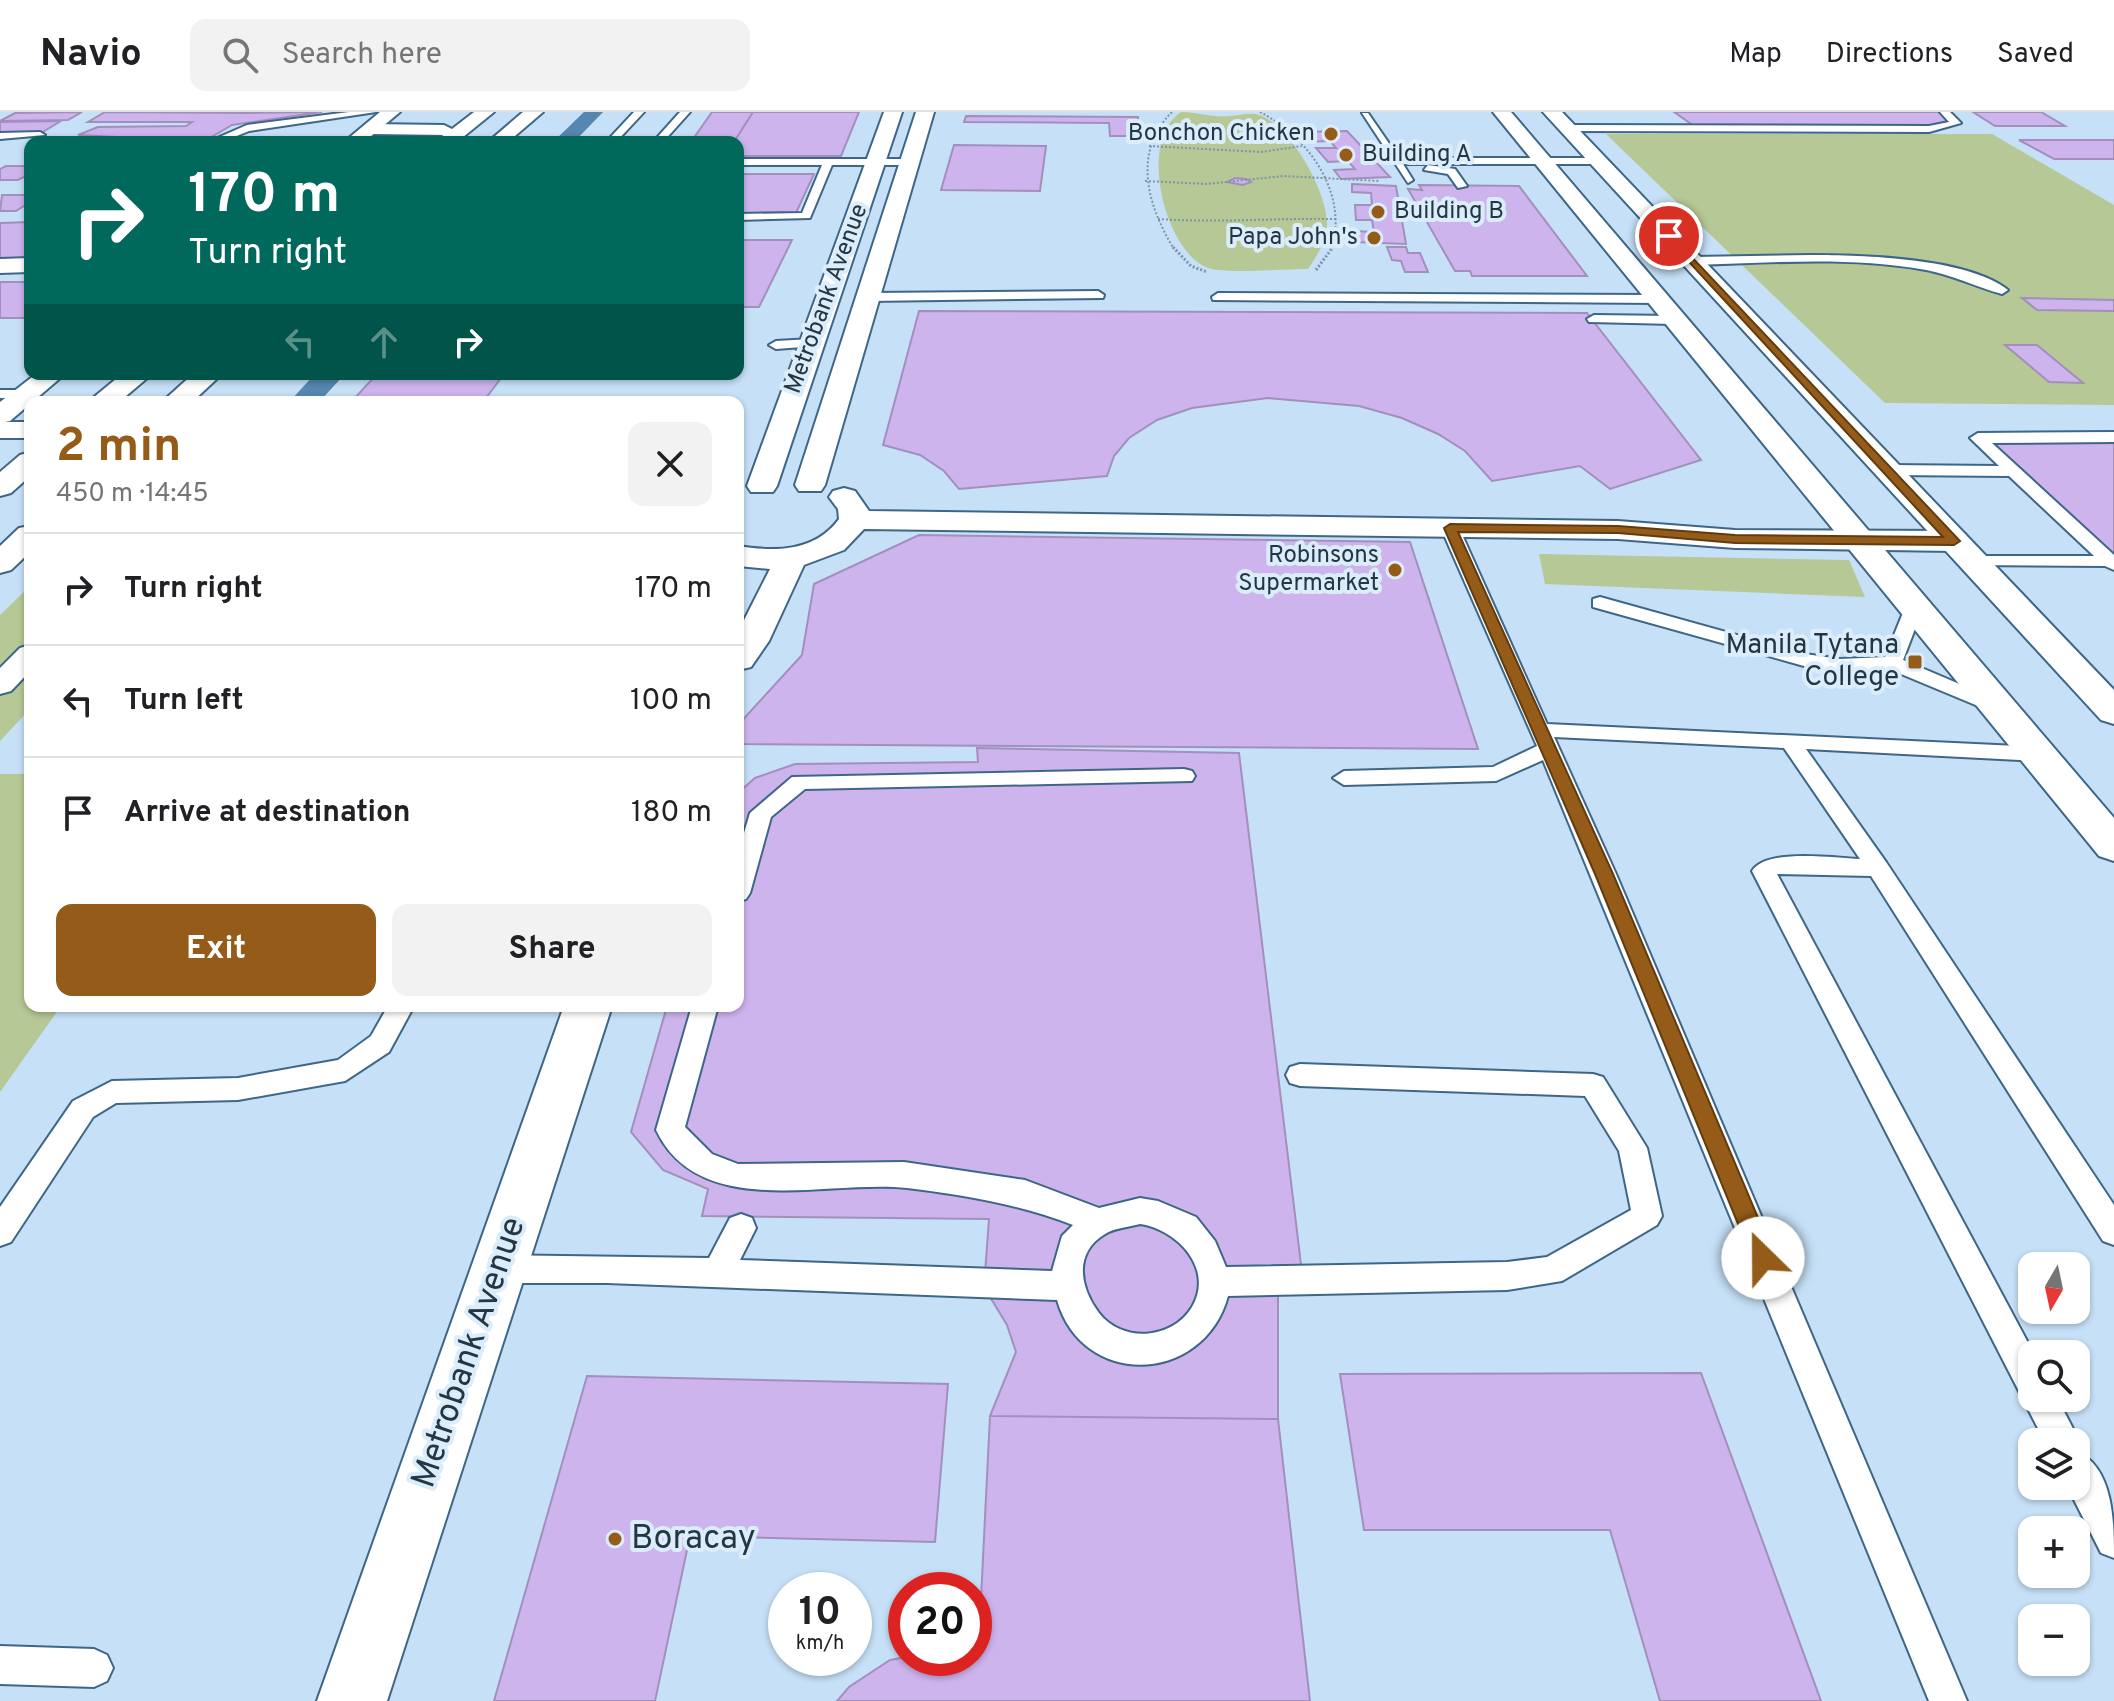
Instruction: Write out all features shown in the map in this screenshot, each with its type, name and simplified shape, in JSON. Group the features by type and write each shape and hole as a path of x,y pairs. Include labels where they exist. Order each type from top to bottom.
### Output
{"main road":[{"path":"358,136 371,120 391,112"},
{"path":"445,136 467,112"},
{"path":"371,120 445,136 485,112"},
{"path":"474,136 504,112"},
{"path":"504,136 534,112"},
{"name":"Metrobank Avenue","path":"750,490 811,343 893,112"},
{"name":"Metrobank Avenue","path":"810,485 925,112"},
{"path":"1502,112 2114,846"},
{"path":"1552,112 2114,712"},
{"path":"0,266 24,265"},
{"path":"24,396 44,380"},
{"path":"110,396 131,380"},
{"path":"183,396 202,380"},
{"path":"10,407 24,423"},
{"path":"0,487 24,466"},
{"path":"750,490 810,485 845,498 853,508 855,520"},
{"path":"744,556 792,557 835,543 855,520 1618,530 1735,539 1847,529 1954,541"},
{"path":"0,563 24,541"},
{"path":"744,651 792,557"},
{"name":"Metrobank Avenue","path":"352,1701 586,1012"}],"street":[{"path":"0,685 24,660"}],"lane":[{"path":"617,136 639,112"},
{"path":"663,136 685,112"},
{"path":"1618,112 1635,128"},
{"path":"1568,128 1929,129 1956,123 1945,112"},
{"path":"1365,115 1408,180"},
{"path":"228,136 247,128 371,120"},
{"path":"0,136 40,135"},
{"path":"1397,162 1598,161"},
{"path":"744,162 909,166"},
{"path":"1397,162 1444,168 1451,171 1462,186"},
{"path":"744,170 827,166"},
{"path":"744,217 806,216 827,166"},
{"path":"1693,261 1897,261 1970,276 2002,290"},
{"path":"868,297 1098,295"},
{"path":"1218,297 1666,310"},
{"path":"1594,319 1666,310"},
{"path":"776,345 811,343"},
{"path":"2112,563 1978,438 2114,437"},
{"path":"1888,470 2011,471"},
{"path":"1450,528 1604,874 1948,1701"},
{"path":"1954,541 2112,563"},
{"path":"1600,603 1804,660 1840,665 1892,663 1999,708"},
{"path":"1892,663 1914,608"},
{"path":"1344,778 1496,774 1544,740 1790,742 2038,754"},
{"path":"1790,742 1878,868 2114,1231"},
{"path":"744,872 761,813 800,782 1184,776"},
{"path":"1878,868 1773,865 1764,871 2018,1357"},
{"path":"0,1232 83,1109 112,1092 238,1089 345,1070 380,1044 398,1012"},
{"path":"703,1012 670,1130 702,1163 738,1177 904,1175 1025,1193 1097,1221"},
{"path":"1215,1282 1507,1276 1551,1271 1647,1216 1633,1148 1593,1085 1300,1075"},
{"path":"1140,1211 1163,1215 1184,1225 1199,1241 1211,1261 1215,1282 1211,1305 1200,1325 1181,1341 1158,1350 1132,1350 1108,1342 1087,1328 1073,1308 1066,1286 1065,1267 1082,1232 1117,1212 1140,1211"},
{"path":"717,1273 741,1228"},
{"path":"498,1269 717,1273 1066,1286"},
{"path":"2090,1495 2114,1540"},
{"path":"0,1665 94,1668"}],"path":[{"path":"1172,112 1155,127 1149,146 1145,181 1158,219 1189,265 1201,272 1215,272"},
{"path":"1260,112 1281,123 1303,146 1327,181 1336,219 1334,246 1313,273"},
{"path":"1149,146 1261,152 1303,146"},
{"path":"1145,181 1207,184 1283,176 1327,181 1408,180"},
{"path":"1158,219 1336,219"}],"green space":[{"path":"1181,112 1218,116 1260,115 1284,132 1314,178 1325,210 1327,224 1323,242 1308,269 1216,270 1193,258 1180,242 1169,220 1159,171 1160,147 1168,127"},
{"path":"1606,134 1992,134 2114,205 2114,405 1885,403"},
{"path":"1539,554 1849,560 1865,597 1545,584"},
{"path":"24,592 24,715 0,741 0,615"},
{"path":"0,774 24,774 24,1012 57,1012 0,1092"}],"building":[{"path":"82,112 68,120 0,121 15,113"},
{"path":"105,112 322,112 232,125 213,136 78,135 98,127 186,126 192,122 88,122"},
{"path":"712,112 753,112 738,136 695,136"},
{"path":"753,112 859,112 841,156 744,156 744,136 738,136"},
{"path":"1674,112 1941,112 1953,122 1937,127 1694,126"},
{"path":"1973,112 2041,112 2065,126 1995,126"},
{"path":"966,116 1138,117 1139,136 1110,136 1109,123 964,122"},
{"path":"61,121 41,133 0,133 0,122"},
{"name":"Building A","path":"1347,131 1390,177 1341,179 1334,170 1355,169 1348,161 1328,162 1316,148 1336,148 1330,141 1303,142 1295,132"},
{"path":"2019,140 2114,140 2114,159 2054,159"},
{"path":"954,145 1046,146 1040,191 941,190"},
{"path":"24,166 24,177 0,180 0,169"},
{"path":"744,174 814,174 796,213 744,213"},
{"path":"1235,178 1251,182 1243,185 1227,182"},
{"name":"Building B","path":"1352,184 1396,186 1406,244 1354,242 1354,231 1374,232 1372,220 1356,220 1355,205 1372,205 1371,193 1352,192"},
{"path":"1419,185 1519,186 1587,276 1472,276 1470,271 1455,271 1408,189 1422,190"},
{"path":"2,195 24,195 24,206 16,211 0,211"},
{"path":"24,222 24,260 0,260 0,223"},
{"path":"744,240 792,240 759,307 744,307"},
{"path":"1387,247 1406,247 1408,253 1420,253 1428,272 1405,272 1401,261 1392,260"},
{"path":"0,282 24,282 24,318 0,318"},
{"path":"2022,298 2114,300 2114,311 2037,310"},
{"path":"919,311 1587,313 1701,460 1610,489 1580,466 1492,481 1465,451 1438,434 1402,418 1359,406 1268,398 1192,408 1157,420 1129,438 1114,456 1107,476 959,489 944,471 920,455 883,445"},
{"path":"2005,345 2037,345 2083,383 2049,382"},
{"path":"371,380 500,380 488,396 357,396"},
{"path":"1978,438 2114,439 2114,565"},
{"path":"919,535 1410,542 1478,749 744,744 744,718 802,655 814,584"},
{"path":"977,748 1239,753 1303,1281 1278,1279 1278,1419 990,1416 1016,1352 1007,1325 984,1287 989,1219 702,1216 708,1189 663,1170 631,1132 665,1012 744,1012 744,788 755,778 795,764 978,762"},
{"path":"1701,1373 1821,1701 1660,1701 1610,1530 1364,1530 1340,1374"},
{"name":"Boracay","path":"587,1376 948,1384 935,1542 690,1536 655,1701 494,1701"},
{"path":"990,1416 1278,1419 1310,1701 837,1701 849,1687 866,1676 872,1676 872,1672 888,1661 888,1676 992,1676 992,1572 982,1572"}],"waterway":[{"path":"569,136 594,112"},
{"path":"309,396 325,380"}],"place":[{"name":"Bonchon Chicken","path":"1331,134"},
{"name":"Building A","path":"1346,155"},
{"name":"Building B","path":"1378,212"},
{"name":"Papa John's","path":"1374,238"},
{"name":"Robinsons Supermarket","path":"1395,570"},
{"name":"Manila Tytana College","path":"1915,662"},
{"name":"Boracay","path":"615,1539"}],"route":[{"path":"1669,236 1954,541 1735,539 1618,530 1450,528 1604,874 1763,1258"}]}
